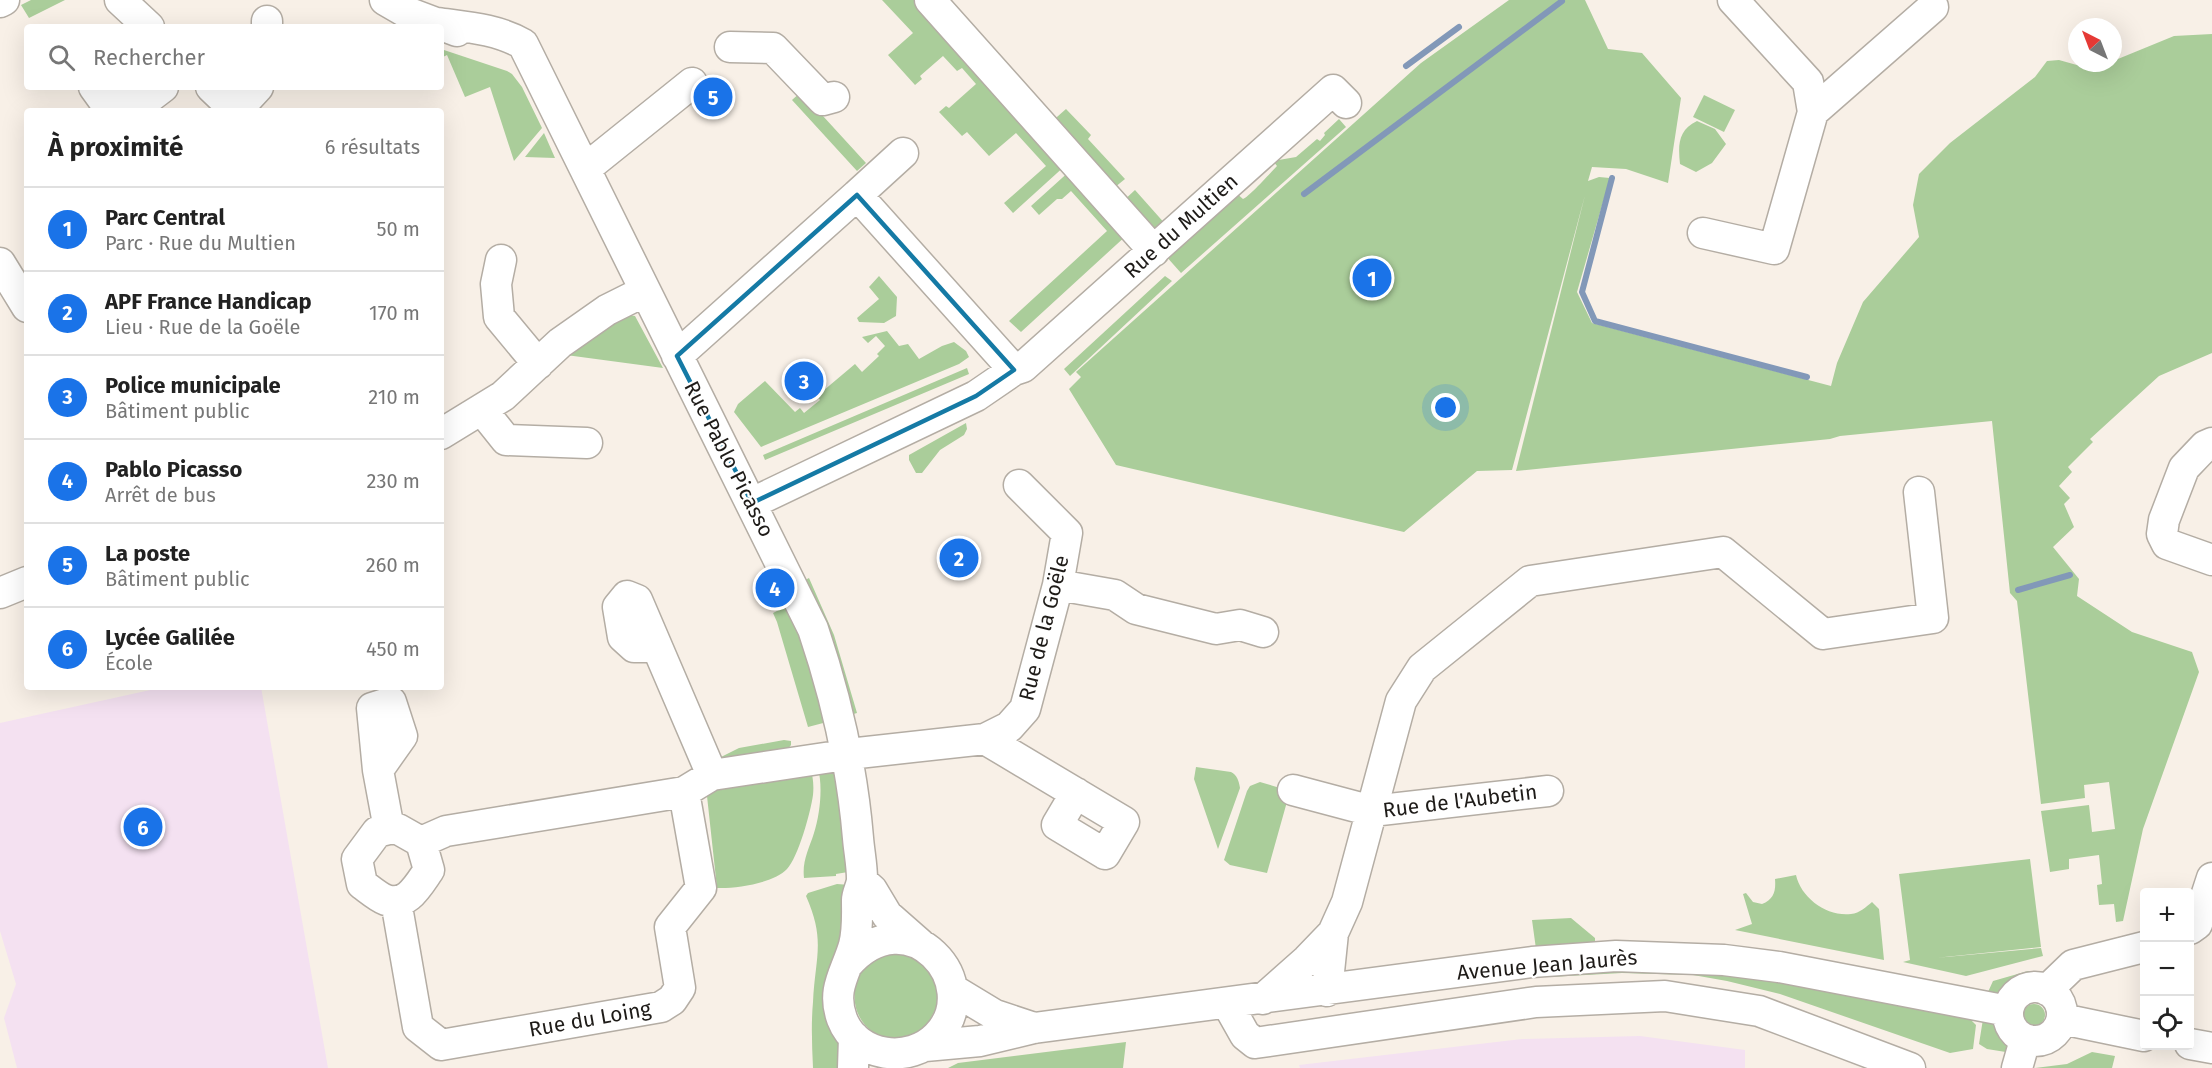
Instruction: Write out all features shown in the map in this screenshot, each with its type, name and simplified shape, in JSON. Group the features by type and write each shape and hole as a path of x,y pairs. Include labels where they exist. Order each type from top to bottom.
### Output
{"street":[{"path":"0,2 4,0"},
{"path":"120,0 146,24"},
{"name":"Rue Pablo Picasso","path":"385,0 404,11 442,24"},
{"path":"930,0 1154,250"},
{"path":"1702,233 1774,249 1813,112 1808,82 1733,0"},
{"path":"1813,112 1933,7"},
{"name":"Rue Pablo Picasso","path":"444,25 514,56 529,58 536,66 813,629 828,676 847,755 856,816 862,881 856,898 857,929 847,965"},
{"path":"730,47 773,48 823,100 834,98"},
{"path":"585,169 692,83"},
{"path":"96,90 108,105 146,100 159,90"},
{"path":"214,90 233,108"},
{"path":"239,108 255,90"},
{"name":"Rue du Multien","path":"752,503 976,396 1014,370 1023,367 1333,90 1346,103"},
{"path":"677,356 903,153"},
{"path":"857,195 1014,370"},
{"path":"501,260 496,284 499,317 537,364"},
{"path":"0,263 24,302"},
{"path":"444,432 503,396 560,343 607,310 645,291"},
{"path":"482,410 506,440 587,443"},
{"path":"2212,443 2205,446 2184,468 2164,520 2162,534 2167,544 2212,560"},
{"name":"Rue de la Goële","path":"847,755 985,739 1009,727 1025,709 1058,585 1067,533 1019,485"},
{"path":"1263,999 1307,960 1333,933 1347,902 1401,701 1422,668 1530,581 1723,552 1823,634 1933,618 1918,492"},
{"path":"0,593 24,583"},
{"path":"1058,585 1115,595 1136,609 1216,629 1240,625 1263,632"},
{"path":"655,647 661,653 711,775"},
{"path":"985,739 1076,793"},
{"path":"421,842 446,831 684,792 711,775 847,755"},
{"path":"378,770 389,829"},
{"path":"1293,790 1372,811"},
{"name":"Rue de l'Aubetin","path":"1372,811 1548,791"},
{"name":"Rue du Loing","path":"396,901 418,1027 441,1045 661,1008 672,1000 680,988 670,927 701,888 684,792"},
{"path":"398,829 421,842 429,870 411,897 387,901 362,884 357,859 377,832 398,829"},
{"path":"2194,926 2197,924 2212,878"},
{"path":"862,881 872,890 887,915 936,955 946,971 952,989 952,1005 947,1021 938,1035 911,1055 888,1054 870,1048 854,1037 843,1022 837,1003 839,983 847,965 858,952 888,939 904,939 920,944"},
{"path":"1333,933 1335,989"},
{"path":"2047,990 2073,966 2140,948"},
{"name":"Avenue Jean Jaurès","path":"911,1055 1034,1028 1532,962 1593,957 1671,957 1724,960 1779,967 2008,1011"},
{"path":"2038,987 2047,990 2059,1002 2062,1019 2052,1035 2021,1054 2008,1011 2011,1001 2027,988 2038,987"},
{"name":"Avenue Jean Jaurès","path":"952,989 995,1016 1034,1028"},
{"name":"Avenue Jean Jaurès","path":"1227,1003 1245,1035 1255,1043 1536,1002 1665,996 1759,1011 1910,1068"},
{"path":"2062,1019 2140,1035"},
{"path":"853,1068 854,1037"},
{"path":"2194,1045 2212,1048"}],"highlighted area":[{"path":"857,195 1014,370 976,396 752,503 677,356"}],"shaded area":[{"path":"150,690 262,690 328,1068 17,1068 4,1018 16,984 0,931 0,723"},
{"path":"1640,1036 1745,1050 1745,1068 1300,1068 1299,1065 1522,1039"}],"green space":[{"path":"31,0 65,0 29,18 21,5"},
{"path":"882,0 926,0 1067,164 1013,213 1004,203 1046,166 1016,133 989,156 967,132 962,136 939,112 946,106 949,108 976,84 962,68 957,71 943,56 920,76 922,79 915,85 888,55 913,33"},
{"path":"1509,0 1585,0 1608,49 1642,53 1681,98 1668,183 1626,169 1592,167 1588,181 1599,177 1610,178 1577,292 1592,323 1831,386 1837,363 1863,302 1919,237 1913,205 1919,174 1950,143 2035,77 2047,61 2059,60 2068,63 2068,72 2122,72 2122,57 2174,36 2212,34 2212,353 2159,376 2090,439 2093,442 2068,467 2072,472 2059,486 2070,498 2064,504 2074,527 2053,547 2079,579 2077,596 2132,632 2192,652 2199,672 2143,829 2123,921 2116,922 2114,904 2099,905 2097,885 2102,884 2099,855 2069,859 2069,869 2050,872 2041,811 2089,805 2092,832 2115,829 2109,782 2084,785 2085,798 2041,804 2017,601 2010,593 1992,421 1516,471 1585,195 1512,470 1477,471 1404,532 1116,465 1069,389 1081,377 1076,372 1421,63"},
{"path":"444,50 507,71 522,87 542,128 514,161 490,87 465,97 447,55 444,56"},
{"path":"801,92 866,163 857,171 792,100"},
{"path":"1704,95 1735,110 1724,132 1693,117"},
{"path":"1066,109 1091,135 1088,139 1125,179 1109,192 1049,124"},
{"path":"1339,119 1346,127 1181,273 1165,255 1235,192 1243,199 1250,194 1277,166 1273,161 1296,157 1317,139 1320,141 1324,133"},
{"path":"1697,121 1715,129 1726,144 1712,163 1696,172 1680,164 1679,151 1686,129"},
{"path":"544,133 555,158 525,157"},
{"path":"1072,169 1128,234 1021,332 1009,321 1107,231 1071,191 1062,199 1057,199 1039,215 1031,206"},
{"path":"1135,190 1167,226 1154,239 1121,203"},
{"path":"879,276 897,297 896,316 884,323 859,322 857,318 879,299 869,287"},
{"path":"1165,276 1172,281 1070,376 1064,369"},
{"path":"627,315 635,316 663,368 566,355 606,326"},
{"path":"887,331 899,346 908,344 919,359 954,342 966,351 969,357 959,364 761,447 734,412 738,404 765,381 795,412 800,408 804,413 820,400 817,396 855,364 862,372 879,356 877,354 885,346 876,336 868,343 862,337"},
{"path":"967,368 969,374 765,460 763,455"},
{"path":"966,423 967,429 964,435 940,450 922,473 916,473 909,460 909,455"},
{"path":"809,578 834,635 857,713 850,715 803,581"},
{"path":"787,606 794,618 827,722 808,727 773,613"},
{"path":"784,740 791,741 788,749 721,760 721,757 739,748"},
{"path":"810,767 813,777 813,795 810,812 800,845 787,869 764,881 744,886 717,888 707,796 713,788"},
{"path":"1196,767 1231,772 1239,783 1240,788 1218,849 1194,779"},
{"path":"818,768 830,768 837,774 848,872 836,874 836,876 804,878 805,861 819,809 821,792"},
{"path":"1260,782 1290,791 1267,873 1230,865 1224,860 1247,791 1250,786"},
{"path":"2030,859 2041,947 1935,958 2041,948 2043,956 1966,976 1903,962 1910,960 1899,874"},
{"path":"1796,875 1803,891 1824,909 1842,914 1854,913 1863,910 1872,902 1879,909 1884,960 1735,930 1752,924 1743,894 1746,893 1753,902 1762,904 1773,894 1775,879"},
{"path":"837,884 850,885 840,1042 843,1068 813,1068 812,1018 818,937 806,896 808,893"},
{"path":"1571,918 1595,938 1595,944 1536,949 1532,920"},
{"path":"895,952 923,959 943,996 922,1034 895,1041 880,1037 865,1025 854,999 862,971 875,959"},
{"path":"1627,966 1784,980 1972,1018 1976,1025 1973,1049 1950,1053 1780,994 1693,975 1622,973 1550,977 1550,972"},
{"path":"2028,971 2040,973 2045,977 2020,982 1998,996 1988,992 1993,981"},
{"path":"2034,1004 2042,1007 2045,1015 2042,1023 2034,1026 2026,1023 2023,1015 2026,1007"},
{"path":"1983,1019 1995,1019 2013,1045 2012,1053 1987,1049 1979,1044"},
{"path":"1126,1042 1123,1068 948,1068 958,1063"},
{"path":"2092,1052 2115,1056 2112,1068 2035,1068 2067,1064"}],"waterway":[{"path":"1304,194 1562,1"},
{"path":"1406,66 1459,27"},
{"path":"1612,178 1582,292 1595,321 1807,377"},
{"path":"2018,590 2070,575"}],"place":[{"name":"La poste","path":"713,97"},
{"name":"Parc Central","path":"1372,278"},
{"name":"Police municipale","path":"804,381"},
{"name":"APF France Handicap","path":"959,558"},
{"name":"Pablo Picasso","path":"775,588"},
{"name":"Lycée Galilée","path":"143,827"}]}
